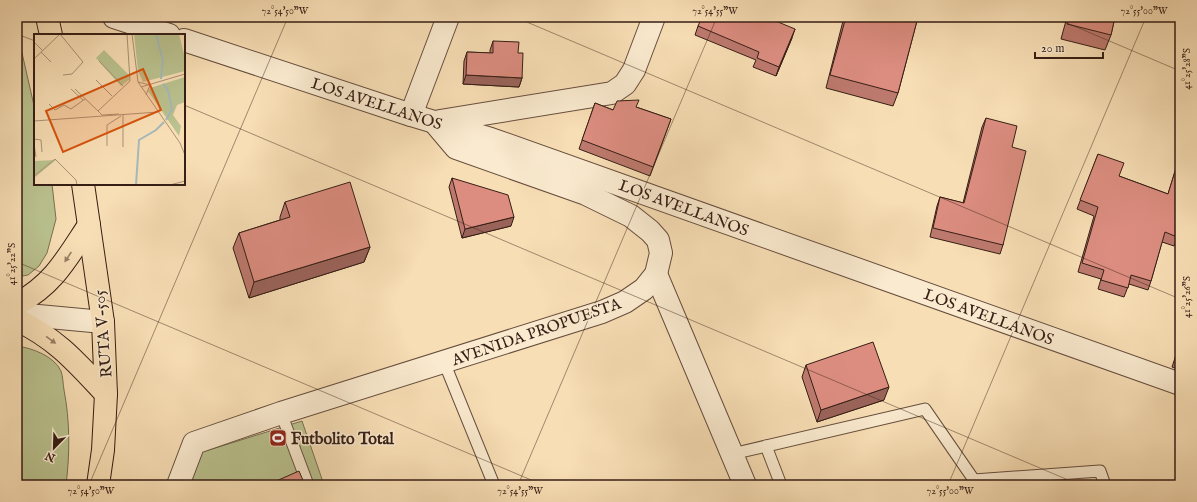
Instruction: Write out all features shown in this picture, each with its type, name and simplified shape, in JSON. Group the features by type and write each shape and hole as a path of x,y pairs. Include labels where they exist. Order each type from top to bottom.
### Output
{"main road":[{"path":"47,17 51,34"},
{"name":"RUTA V-505","path":"83,185 104,322 106,394 103,450 98,485"},
{"path":"17,304 46,285 55,275 89,225"},
{"path":"17,320 32,327 62,348 106,394"}],"street":[{"path":"114,17 166,34"},
{"path":"411,115 448,17"},
{"path":"434,122 612,93 625,84 634,70 654,17"},
{"name":"LOS AVELLANOS","path":"185,40 411,115 499,142 1180,384"},
{"name":"AVENIDA PROPUESTA","path":"178,485 194,443 281,413 602,312 625,302 644,289 656,274 661,253 658,240 650,230 631,216 586,194 456,148 434,122"},
{"path":"656,274 745,485"},
{"path":"17,314 104,322"}],"lane":[{"path":"444,362 494,485"},
{"path":"732,454 925,409 974,480 1100,471 1105,485"},
{"path":"281,413 308,485"},
{"path":"766,446 781,485"}],"green space":[{"path":"17,31 34,106 34,185 52,185 56,219 47,253 39,266 28,275 17,277"},
{"path":"17,346 48,357 58,366 61,371 68,425 69,449 66,485 17,485"},
{"name":"Futbolito Total","path":"302,421 324,485 185,485 196,454"}],"building":[{"path":"702,17 766,17 795,29 779,67 757,58 759,52 698,26"},
{"path":"846,17 918,17 898,93 830,75"},
{"path":"1069,17 1115,17 1111,35 1067,24"},
{"path":"493,41 519,42 518,53 523,53 522,78 466,75 467,52 493,53"},
{"path":"639,100 636,107 671,119 653,167 582,140 595,103 613,110 617,101"},
{"path":"986,118 1017,126 1012,147 1026,151 1003,245 933,228 940,197 964,203"},
{"path":"1098,154 1124,163 1119,176 1168,194 1176,168 1180,169 1180,230 1177,237 1165,232 1151,281 1131,275 1128,288 1101,280 1104,270 1082,263 1098,207 1080,200"},
{"path":"452,178 508,195 514,217 465,229"},
{"path":"350,182 370,247 254,282 239,233 290,217 285,202"},
{"path":"873,342 889,387 821,410 806,365"},
{"path":"1180,344 1180,360 1175,358"},
{"path":"299,471 305,485 267,485"}],"place":[{"name":"Futbolito Total","path":"278,438"}]}
